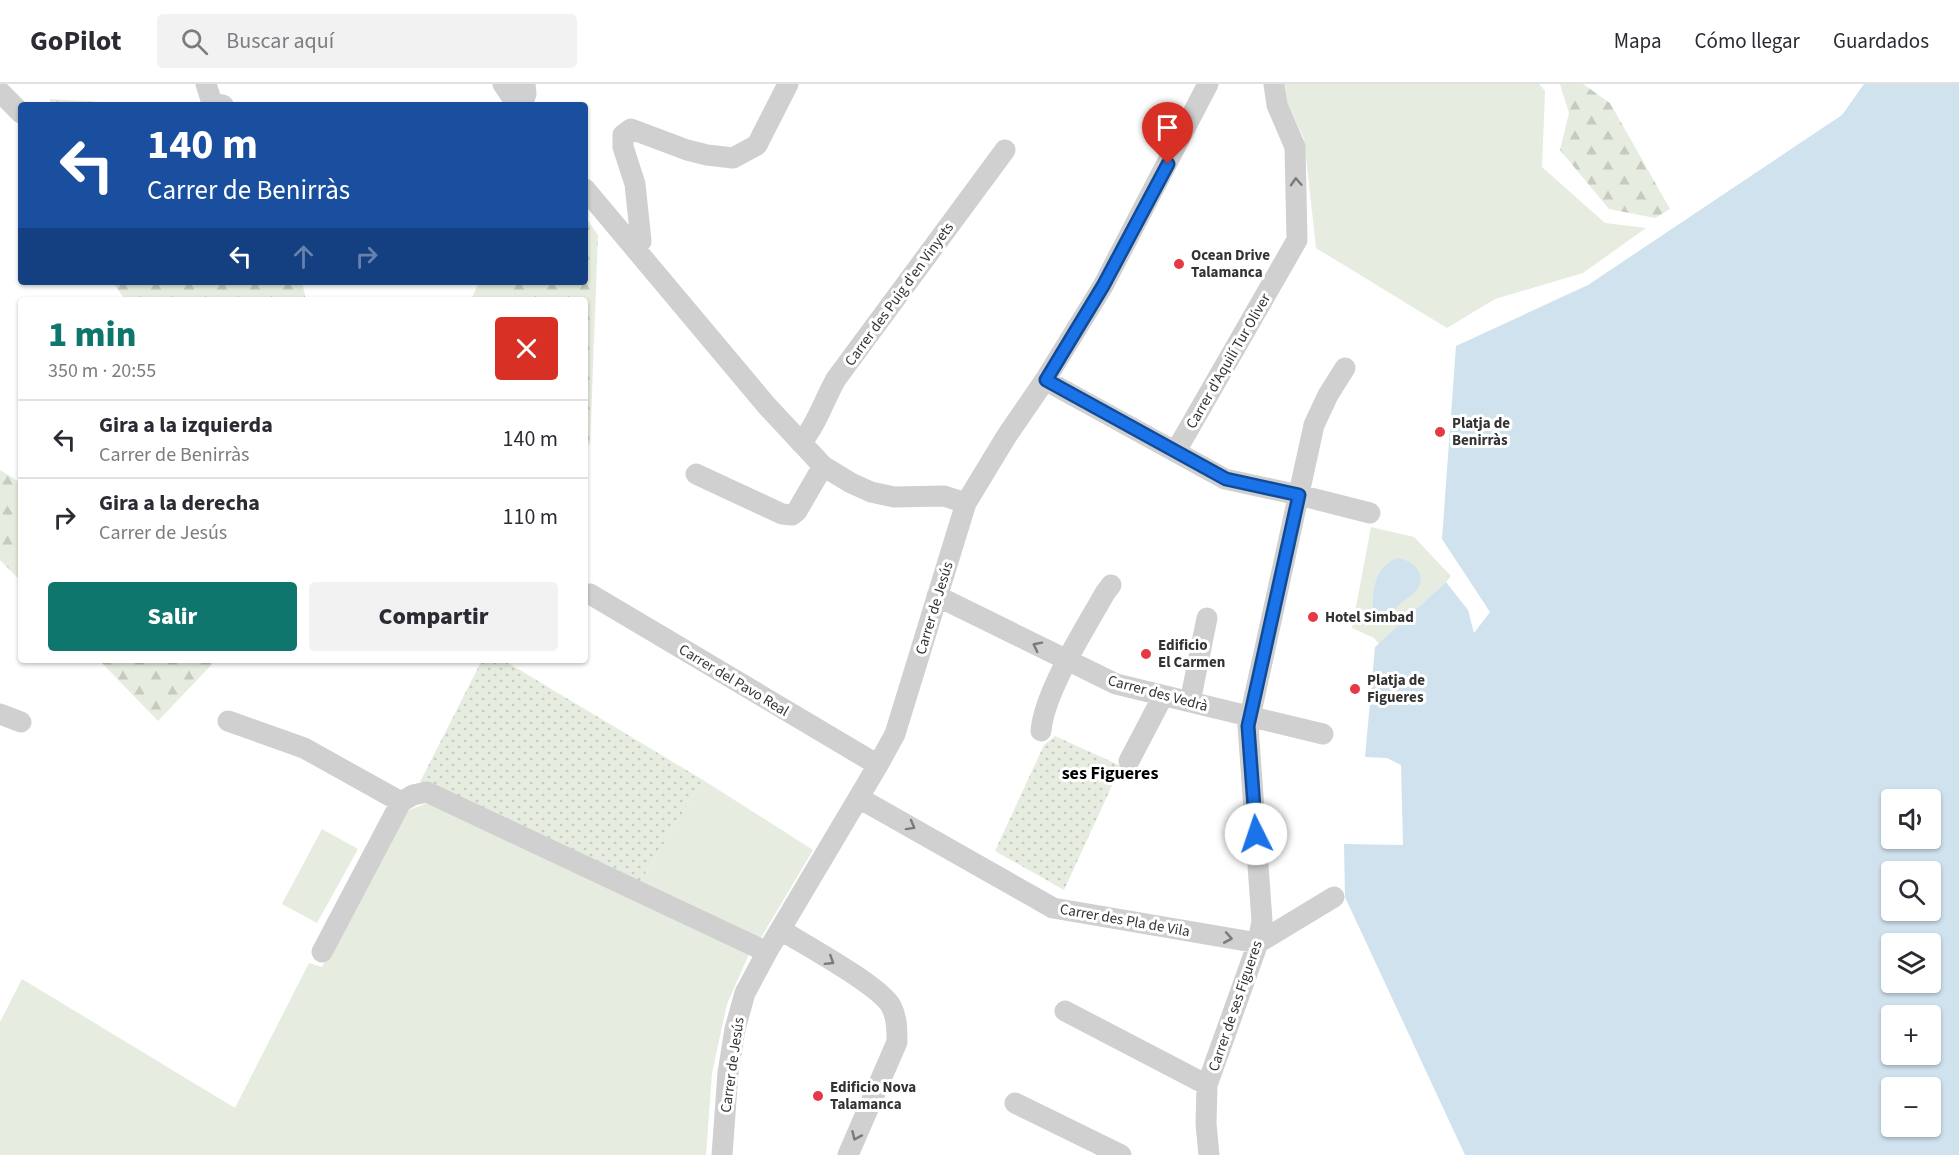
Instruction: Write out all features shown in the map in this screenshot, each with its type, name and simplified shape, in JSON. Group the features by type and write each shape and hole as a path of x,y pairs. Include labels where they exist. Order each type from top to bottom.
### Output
{"street":[{"path":"206,84 212,102"},
{"path":"502,84 515,102"},
{"path":"523,102 526,94 525,84"},
{"path":"634,246 641,241 635,184 624,147 623,135 631,129 687,150 733,158 756,145 788,84"},
{"name":"Carrer d'Aquilí Tur Oliver","path":"1176,451 1297,240 1295,147 1277,105 1274,84"},
{"name":"Carrer de Jesús","path":"722,1155 728,1073 735,1029 746,993 767,952 895,734 966,503 1005,437 1046,380 1103,286 1206,85"},
{"path":"0,93 18,110"},
{"name":"Carrer des Puig d'en Vinyets","path":"801,443 812,431 823,402 836,379 1005,150"},
{"path":"588,192 716,347 823,466 871,492 894,497 944,496 966,503"},
{"name":"Carrer de ses Figueres","path":"1209,1155 1206,1124 1207,1085 1258,943 1262,921 1248,726 1314,424 1345,368"},
{"path":"1046,380 1226,479 1370,513"},
{"path":"696,474 782,513 792,515 797,511 823,466"},
{"path":"1041,731 1042,716 1068,661 1111,585"},
{"name":"Carrer del Pavo Real","path":"590,594 878,765"},
{"name":"Carrer des Vedrà","path":"937,596 1116,684 1323,734"},
{"path":"1190,702 1207,618"},
{"path":"1129,761 1163,696"},
{"path":"0,714 21,722"},
{"path":"228,721 304,748 401,802"},
{"path":"322,952 401,802 413,795 427,792 767,952"},
{"name":"Carrer des Pla de Vila","path":"859,798 1053,908 1258,943"},
{"path":"1258,943 1334,897"},
{"path":"781,930 878,992 891,1006 897,1025 897,1042 848,1155"},
{"path":"1065,1011 1207,1085"},
{"path":"1015,1103 1121,1155"}],"green space":[{"path":"1285,84 1539,84 1545,91 1542,167 1605,223 1646,228 1583,273 1495,299 1447,328 1316,248 1304,139 1287,102"},
{"path":"1560,84 1583,84 1610,103 1670,209 1655,218 1609,209 1560,150 1569,113"},
{"path":"50,99 101,102 50,102"},
{"path":"588,220 598,235 590,446 588,442 588,297 514,297 508,285 588,285"},
{"path":"115,285 303,285 305,297 123,297"},
{"path":"478,285 508,285 514,297 472,297"},
{"path":"0,470 18,481 18,578 0,560"},
{"path":"1371,527 1414,537 1451,576 1379,644 1374,638 1352,628"},
{"path":"102,663 213,663 158,721"},
{"path":"480,663 508,663 703,780 638,885 420,782"},
{"path":"1055,736 1121,766 1064,890 995,851 1044,745"},
{"path":"703,780 813,850 759,941 638,885"},
{"path":"428,803 749,954 727,1004 712,1073 706,1155 0,1155 0,1022 22,979 235,1108 309,963 322,967 406,811"},
{"path":"322,829 358,849 317,923 282,904"}],"water":[{"path":"1864,84 1959,84 1959,1155 1465,1155 1345,897 1344,844 1403,845 1401,765 1387,758 1365,757 1375,647 1446,582 1468,610 1474,633 1490,612 1442,539 1456,346 1588,285 1842,115"},
{"path":"1398,558 1415,566 1421,580 1415,592 1392,613 1380,616 1373,608 1377,578 1385,566"}],"place":[{"name":"Ocean Drive Talamanca","path":"1179,264"},
{"name":"Platja de Benirràs","path":"1440,432"},
{"name":"Hotel Simbad","path":"1313,617"},
{"name":"Edificio El Carmen","path":"1146,654"},
{"name":"Platja de Figueres","path":"1355,689"},
{"name":"Edificio Nova Talamanca","path":"818,1096"}],"district":[{"name":"ses Figueres","path":"1110,773"}],"route":[{"path":"1168,164 1103,286 1046,380 1226,479 1299,495 1248,726 1256,834"}]}
